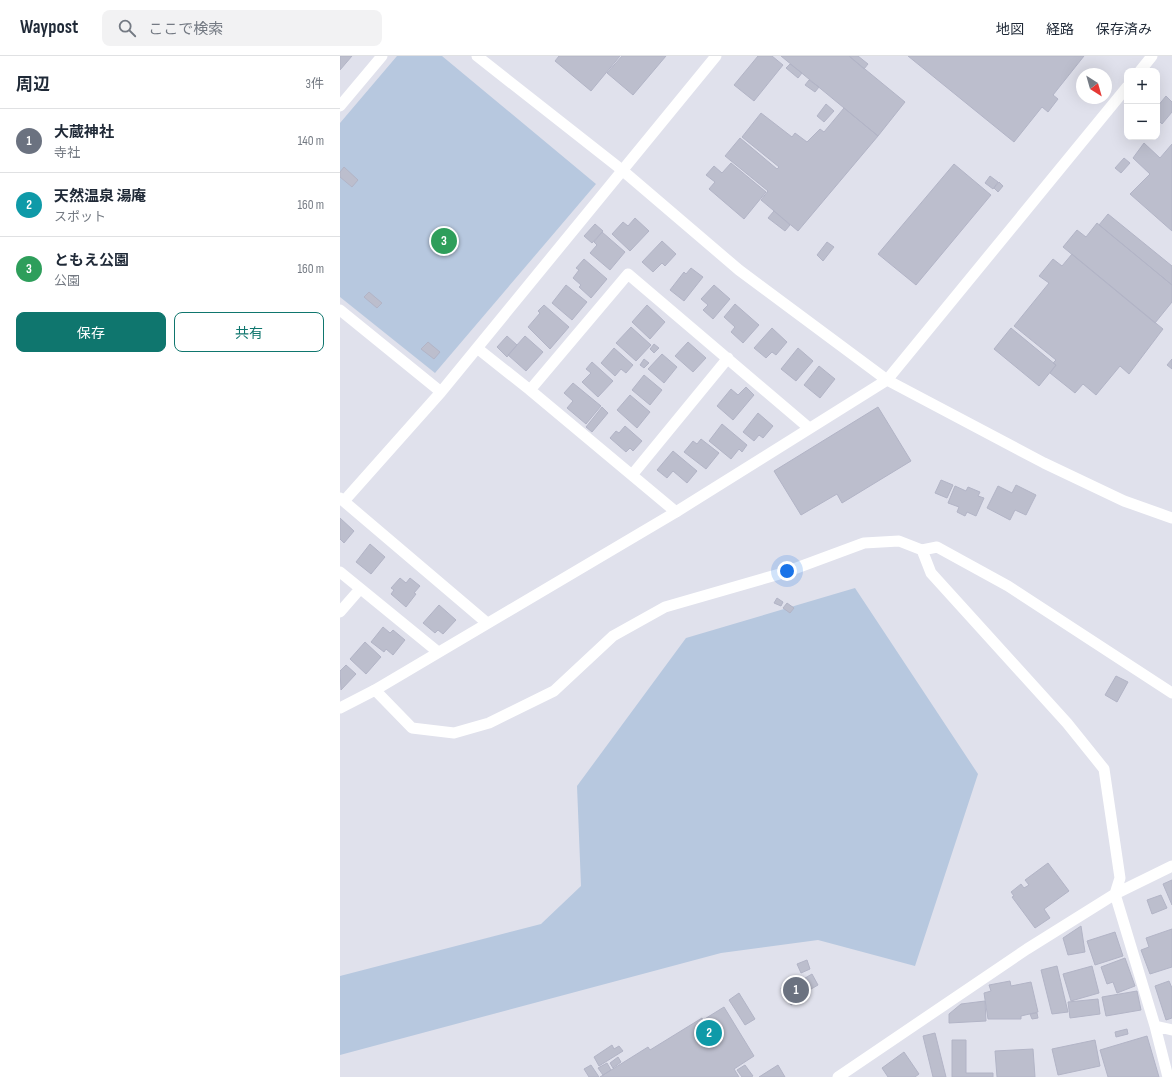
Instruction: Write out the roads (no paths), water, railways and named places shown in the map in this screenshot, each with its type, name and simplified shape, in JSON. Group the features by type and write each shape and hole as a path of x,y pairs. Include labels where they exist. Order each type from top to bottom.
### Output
{"street":[{"path":"340,106 382,56"},
{"path":"477,56 622,170 738,270 887,380 1044,463 1124,501 1172,518"},
{"path":"487,623 342,499 441,392 716,56"},
{"path":"1142,68 1152,56"},
{"path":"340,708 375,690 676,512 887,380 1124,91"},
{"path":"530,390 628,274 809,428"},
{"path":"340,310 441,392"},
{"path":"477,348 530,390 676,512"},
{"path":"632,475 728,358"},
{"path":"375,690 412,728 454,733 489,722 554,691 613,636 664,607 783,573 864,543 899,540 922,550 937,546 1008,586 1172,693"},
{"path":"922,550 931,573 1067,723 1104,769 1120,878 1116,894 1155,1026 1168,1077"},
{"path":"340,572 438,652"},
{"path":"340,612 360,589"},
{"path":"838,1077 1027,949 1116,894 1172,866"},
{"path":"1155,1026 1172,1030"}],"place":[{"name":"ともえ公園","path":"444,241"},
{"name":"大蔵神社","path":"796,990"},
{"name":"天然温泉 湯庵","path":"709,1033"}]}
